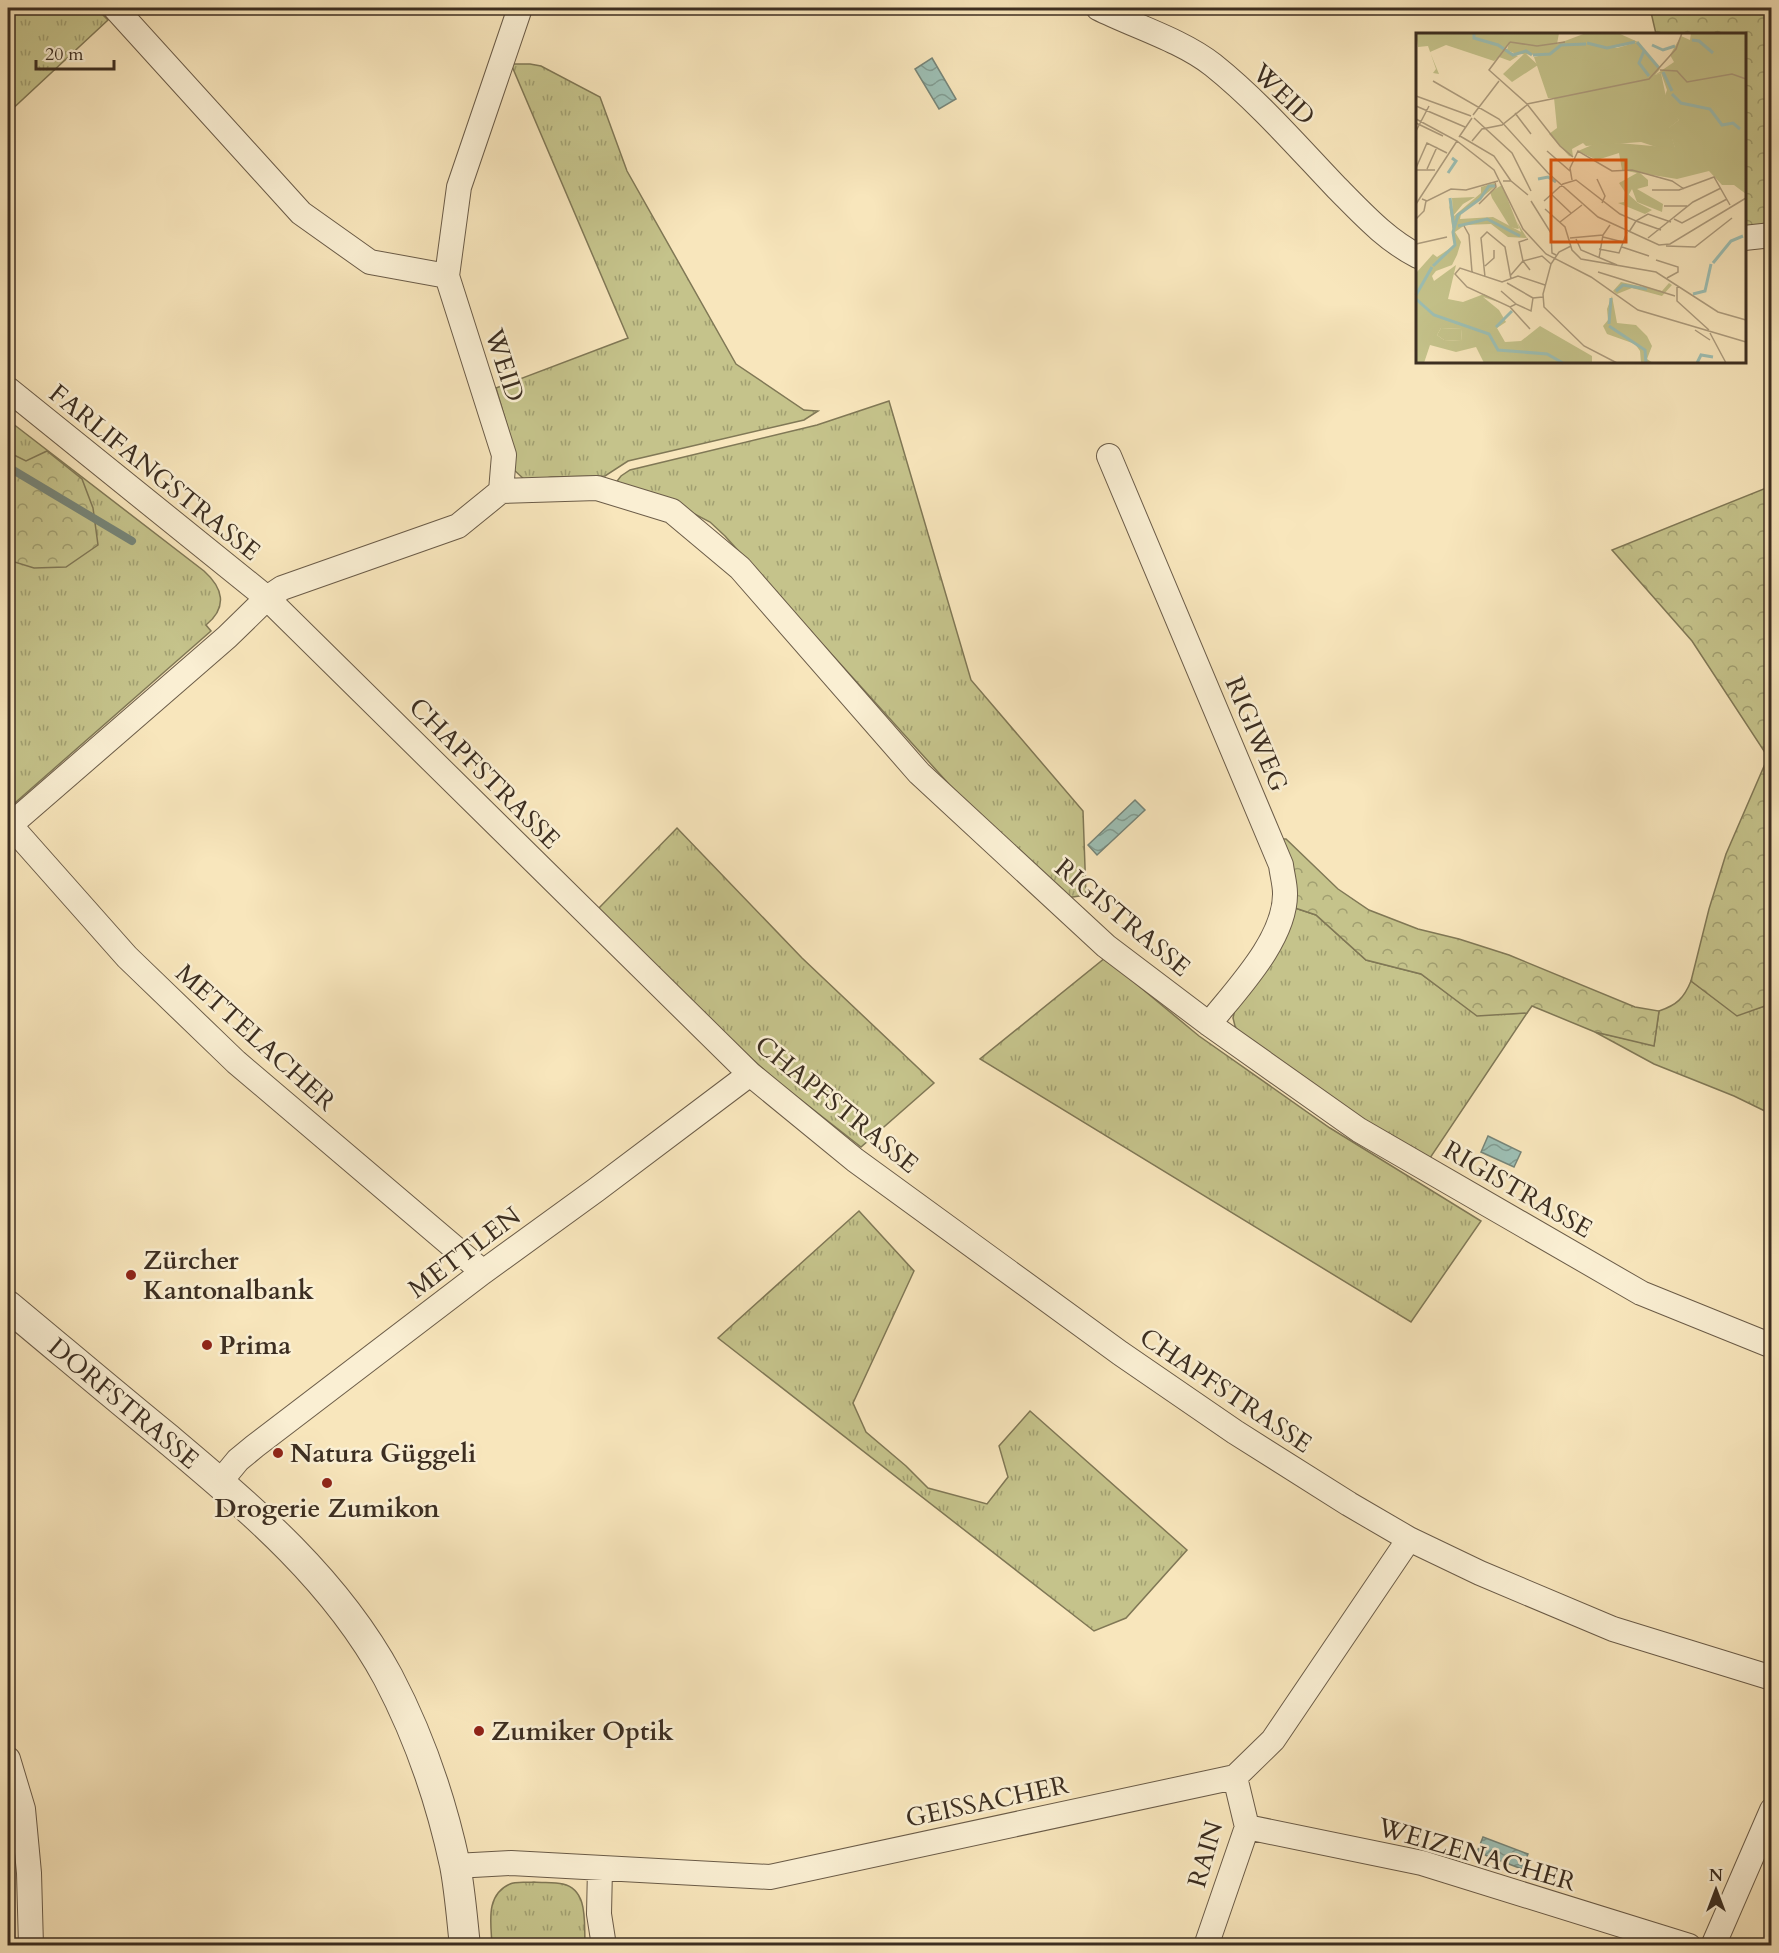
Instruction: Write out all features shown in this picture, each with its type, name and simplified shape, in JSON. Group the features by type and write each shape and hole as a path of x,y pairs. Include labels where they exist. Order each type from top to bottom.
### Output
{"street":[{"path":"115,8 301,213 370,262 447,276"},
{"name":"WEID","path":"501,491 504,455 447,276 459,188 520,8"},
{"name":"WEID","path":"1098,8 1168,39 1211,64 1253,101 1372,224 1414,254"},
{"path":"1746,238 1772,235"},
{"name":"FARLIFANGSTRASSE","path":"8,389 267,598"},
{"name":"RIGIWEG","path":"1108,456 1281,865 1285,893 1281,921 1265,952 1209,1024"},
{"name":"RIGISTRASSE","path":"501,491 597,488 672,512 740,568 919,773 1106,946 1209,1024 1359,1130 1641,1293 1772,1346"},
{"path":"9,826 228,637 267,598 282,588 458,526 501,491"},
{"name":"CHAPFSTRASSE","path":"267,598 750,1074 855,1160 1120,1353 1235,1432 1409,1539 1480,1574 1613,1629 1772,1678"},
{"name":"METTELACHER","path":"9,826 127,957 236,1062 483,1272"},
{"name":"METTLEN","path":"219,1483 238,1460 255,1446 483,1272 750,1074"},
{"name":"DORFSTRASSE","path":"8,1306 219,1483 293,1550 331,1593 370,1647 401,1704 421,1750 441,1810 455,1866 465,1946"},
{"path":"1235,1778 1273,1740 1409,1539"},
{"path":"8,1759 23,1809 29,1873 31,1946"},
{"name":"GEISSACHER","path":"455,1866 511,1863 770,1877 1235,1778"},
{"name":"RAIN","path":"1206,1946 1247,1827 1235,1778"},
{"path":"1713,1946 1772,1810"},
{"name":"WEIZENACHER","path":"1247,1827 1422,1863 1689,1946"},
{"path":"600,1868 599,1914 604,1946"}],"green space":[{"path":"8,8 96,8 108,20 8,113"},
{"path":"1650,8 1771,8 1771,235 1746,238 1746,33 1656,33"},
{"path":"511,64 541,66 600,97 627,171 736,364 804,410 818,411 804,420 628,461 605,476 551,477 527,482 513,469 511,439 496,388 628,338"},
{"path":"889,401 971,680 1083,811 1086,895 1066,898 956,792 710,522 666,499 614,485 630,470 817,425"},
{"path":"8,420 204,571 219,591 220,604 218,611 206,625 211,631 8,809 8,784 12,777 8,728"},
{"path":"47,451 82,479 93,508 98,545 66,567 34,568 8,560 8,452 26,461"},
{"path":"1771,486 1771,973 1765,1006 1737,1016 1691,981 1726,854 1768,757 1692,641 1612,550"},
{"path":"677,828 802,958 934,1083 861,1147 773,1078 698,1010 598,909"},
{"path":"1282,839 1286,839 1338,889 1369,910 1418,929 1509,955 1635,1007 1659,1011 1654,1046 1595,1032 1532,1006 1527,1013 1477,1016 1421,974 1366,960 1316,915 1292,907"},
{"path":"1292,907 1316,915 1366,960 1421,974 1477,1015 1527,1013 1426,1164 1237,1034 1233,1018 1235,1009"},
{"path":"1105,958 1199,1036 1330,1128 1481,1221 1411,1322 980,1059"},
{"path":"1771,973 1771,1114 1734,1096 1654,1064 1595,1032 1654,1045 1659,1011 1679,1000 1691,981 1737,1015 1765,1006"},
{"path":"859,1211 914,1271 853,1403 866,1432 928,1488 987,1504 1008,1477 999,1446 1030,1411 1187,1550 1126,1618 1094,1631 718,1338"},
{"path":"512,1883 563,1884 571,1887 577,1893 583,1907 585,1941 589,1945 492,1945 491,1910 496,1895"}],"water":[{"path":"932,58 956,99 939,109 915,69"},
{"path":"1135,800 1145,810 1097,855 1088,845"},
{"path":"1488,1136 1521,1152 1514,1167 1481,1152"},
{"path":"1483,1837 1528,1854 1522,1869 1477,1852"}],"waterway":[{"path":"8,467 132,541"}],"place":[{"name":"Zürcher Kantonalbank","path":"131,1275"},
{"name":"Prima","path":"207,1345"},
{"name":"Natura Güggeli","path":"278,1453"},
{"name":"Drogerie Zumikon","path":"327,1483"},
{"name":"Zumiker Optik","path":"479,1731"}]}
